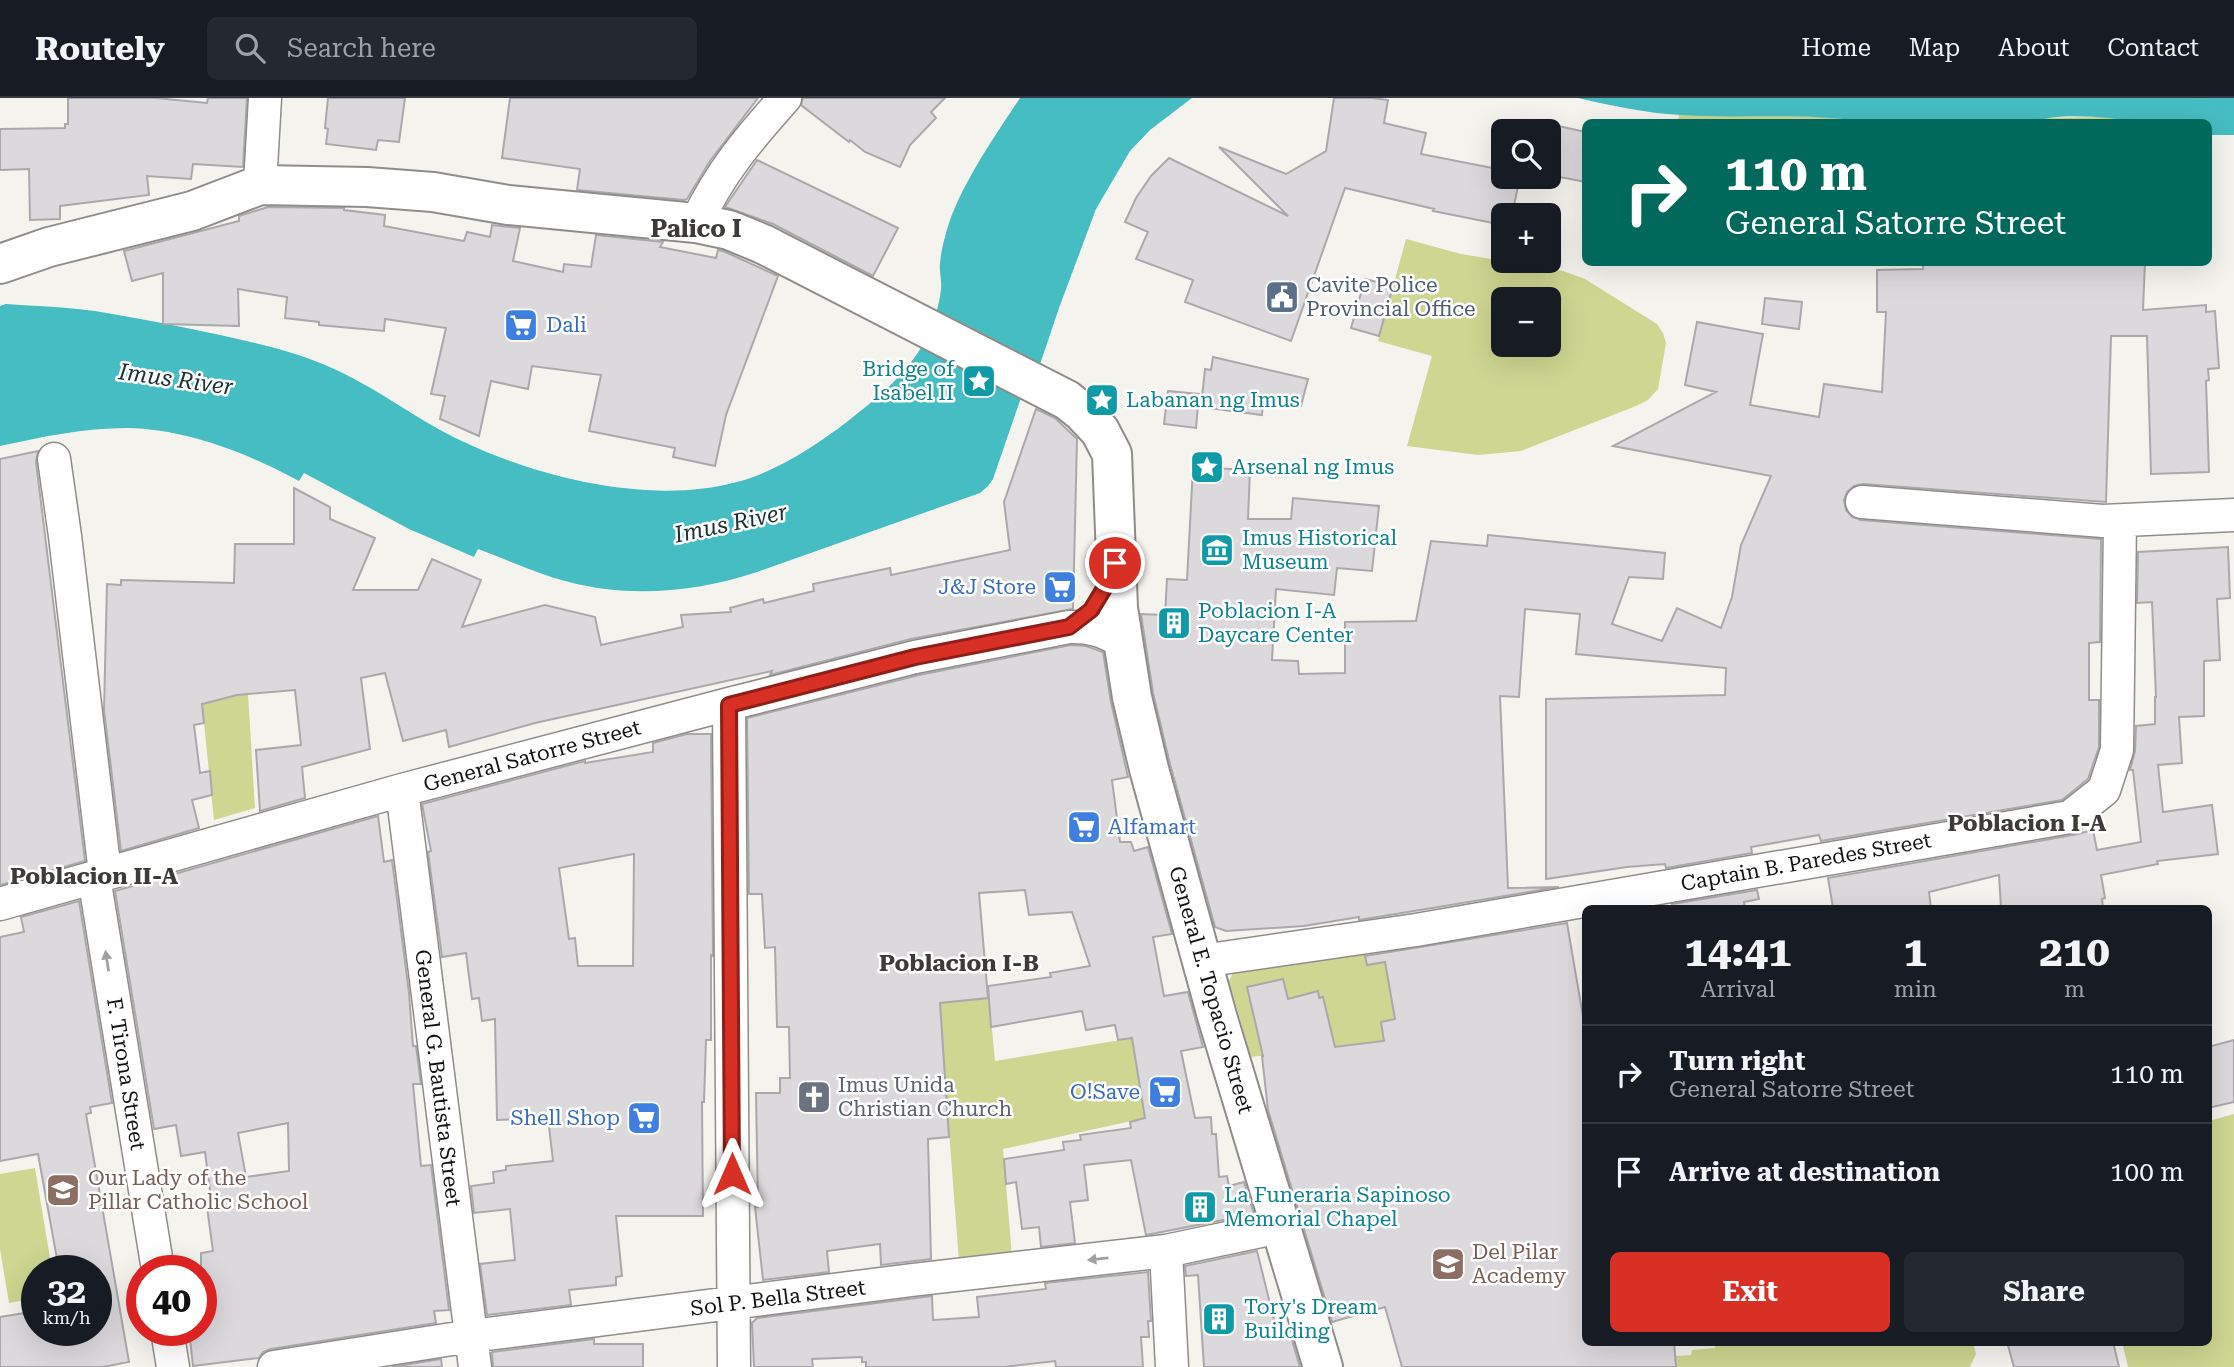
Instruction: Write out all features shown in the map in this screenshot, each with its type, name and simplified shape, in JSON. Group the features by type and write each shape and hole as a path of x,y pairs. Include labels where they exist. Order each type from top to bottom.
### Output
{"main road":[{"name":"General E. Topacio Street","path":"260,185 413,190 508,205 696,223 729,230 763,244 1068,400 1093,423 1109,445 1112,454 1115,563 1120,624 1149,769 1217,1016 1323,1367"},
{"path":"0,264 49,247 192,211 260,185"}],"street":[{"path":"260,185 265,98"},
{"path":"696,223 741,147 785,98"},
{"name":"F. Tirona Street","path":"54,459 65,536 99,875 156,1255"},
{"path":"1862,502 2120,522 2234,515"},
{"name":"Captain B. Paredes Street","path":"1202,961 1416,930 2070,817 2104,790 2117,750 2120,522"},
{"path":"1069,627 1091,610 1115,563"},
{"name":"General Satorre Street","path":"0,904 402,790 915,657 1069,627 1082,626 1107,632 1120,624"},
{"path":"729,705 734,1367"},
{"name":"General G. Bautista Street","path":"402,790 473,1352"},
{"name":"Sol P. Bella Street","path":"274,1367 473,1352 733,1304 1166,1251 1280,1227"},
{"path":"1166,1251 1172,1367"},
{"path":"170,1346 173,1367"}],"green space":[{"path":"1679,115 1842,119 1678,119"},
{"path":"2107,118 2120,119 2042,119"},
{"path":"1406,239 1491,259 1491,273 1561,273 1561,271 1585,279 1657,324 1666,343 1658,389 1648,400 1521,451 1478,455 1407,446 1432,356 1378,341"},
{"path":"248,694 255,808 214,820 202,704"},
{"path":"1364,947 1367,965 1385,962 1395,1019 1381,1022 1384,1041 1251,1057 1229,981 1235,969"},
{"path":"989,998 995,1061 1132,1038 1145,1118 1003,1149 1012,1256 959,1262 939,999 948,1002"},
{"path":"2234,1114 2234,1367 2128,1367 2123,1346 2212,1346 2212,1120"},
{"path":"35,1168 50,1255 21,1255 21,1301 9,1303 0,1249 0,1174"},
{"path":"1974,1346 1976,1354 1970,1367 1676,1367 1675,1356 1691,1355 1692,1350"}],"water":[{"name":"Imus River","path":"1020,98 1192,98 1150,130 1130,151 1096,209 1032,388 1025,386 993,479 988,486 980,493 754,573 709,585 662,591 615,590 569,582 478,549 474,557 409,529 304,473 299,481 216,444 149,429 95,430 0,446 0,306 6,304 95,311 220,335 300,356 361,382 464,442 562,477 634,489 669,491 704,488 752,477 796,457 836,430 885,390 917,354 929,332 938,306 944,241 956,204 972,173"},
{"path":"1578,98 2234,98 2234,135 2212,135 2212,119 2114,119 2073,116 2046,119 1842,119 1703,116 1667,114"}],"building":[{"path":"68,98 156,98 207,103 208,98 247,98 243,167 193,164 191,179 147,176 149,195 60,206 60,219 30,220 29,169 0,170 0,129 65,128 65,124 68,124"},
{"path":"328,98 405,98 399,142 378,140 376,150 326,144"},
{"path":"510,98 758,98 684,200 577,190 580,169 502,158"},
{"path":"803,98 945,98 931,112 936,118 910,145 900,167 865,152 850,140 849,142 801,105"},
{"path":"1334,98 1388,100 1384,123 1426,133 1421,154 1491,168 1491,189 1517,189 1515,203 1491,203 1491,223 1345,188 1291,341 1185,302 1193,280 1136,259 1148,232 1125,222 1136,198 1151,176 1169,158 1288,216 1219,147 1286,174 1326,151"},
{"path":"1561,127 1582,131 1582,181 1561,177"},
{"path":"757,160 898,228 873,276 773,224 725,207"},
{"path":"268,207 344,208 385,215 384,226 464,241 467,232 490,237 492,225 520,228 513,261 563,272 564,264 591,267 596,235 663,242 660,247 716,258 718,250 723,251 778,276 726,415 715,466 673,457 675,448 589,431 601,375 532,366 528,389 491,381 479,436 440,419 445,396 431,394 446,328 385,319 384,331 319,325 319,322 285,318 287,297 238,289 239,326 163,324 163,273 132,281 124,251 239,221 239,216"},
{"path":"1923,266 2145,266 2143,310 2206,305 2206,312 2215,311 2219,368 2208,369 2209,380 2206,381 2209,472 2151,474 2147,336 2111,336 2106,502 1863,484 1854,486 1847,492 1844,500 1846,510 1852,517 1861,520 2101,539 2100,642 2089,643 2089,700 2099,700 2099,747 2088,779 2062,800 1821,841 1819,835 1751,847 1752,853 1666,868 1665,864 1627,867 1546,879 1546,699 1725,695 1726,668 1576,654 1580,614 1525,609 1519,697 1500,696 1508,888 1559,887 1359,920 1359,917 1304,926 1226,931 1215,927 1153,693 1141,614 1165,615 1167,579 1187,580 1193,467 1250,470 1248,519 1291,519 1293,498 1379,506 1372,571 1337,568 1334,595 1276,589 1272,660 1298,661 1299,674 1345,673 1345,622 1416,621 1431,541 1487,546 1488,535 1665,553 1663,579 1629,577 1612,624 1662,641 1677,608 1721,628 1732,597 1741,545 1771,476 1613,446 1716,392 1685,385 1697,322 1763,334 1750,405 1819,417 1824,384 1882,392 1886,312 1877,312 1877,270 1923,269"},
{"path":"1365,279 1393,286 1379,336 1351,328"},
{"path":"1765,298 1802,302 1799,329 1762,324"},
{"path":"1213,357 1308,379 1301,406 1263,401 1262,415 1201,407 1205,369 1211,370"},
{"path":"1168,391 1199,394 1196,428 1164,424"},
{"path":"1036,409 1055,418 1077,439 1073,609 911,639 770,675 772,671 535,723 449,747 446,730 403,741 385,673 361,678 370,749 302,767 305,798 260,811 256,750 301,745 295,690 237,695 202,704 204,723 194,725 200,773 210,771 212,795 192,800 199,828 121,851 104,710 107,584 121,585 121,580 234,583 235,544 294,544 294,488 330,507 330,519 375,538 353,590 418,590 432,559 481,580 462,627 545,605 595,617 601,645 683,627 681,615 731,612 730,608 763,599 764,603 814,591 813,584 890,568 891,575 1010,550 1004,502"},
{"path":"38,451 36,462 85,861 0,885 0,459"},
{"path":"2228,547 2230,598 2217,599 2220,660 2204,661 2204,716 2179,717 2182,763 2158,765 2163,812 2212,805 2218,854 2157,861 2158,864 2101,875 2105,898 2102,899 2103,905 2001,905 1999,875 1929,892 1931,905 1832,905 1828,878 2093,830 2097,850 2141,842 2133,770 2130,770 2135,751 2136,726 2155,724 2156,697 2152,602 2137,603 2138,552"},
{"path":"1071,645 1086,646 1103,652 1128,777 1112,780 1120,842 1131,842 1134,851 1148,847 1172,934 1153,937 1164,996 1188,992 1203,1047 1181,1051 1195,1118 1211,1117 1212,1134 1216,1134 1219,1177 1227,1176 1229,1186 1244,1182 1254,1214 1146,1235 1131,1160 1084,1165 1088,1200 1070,1202 1075,1243 1041,1247 1039,1227 1022,1229 1016,1182 1006,1184 1004,1159 1064,1150 1063,1142 1081,1140 1080,1135 1131,1128 1130,1122 1145,1118 1132,1038 1118,1040 1115,1025 1086,1030 1082,1011 991,1027 988,986 1051,977 1050,973 1090,966 1072,912 1029,915 1025,890 979,893 988,998 940,1003 949,1137 928,1139 931,1259 881,1265 880,1244 827,1251 829,1272 763,1280 755,1207 758,1207 756,1093 780,1093 780,1078 790,1078 789,1027 777,1027 775,947 765,948 762,894 749,894 747,718 919,675"},
{"path":"687,734 711,734 713,956 711,955 711,1040 706,1040 702,1102 703,1216 616,1216 622,1276 616,1277 616,1285 569,1290 571,1305 487,1315 480,1264 515,1260 510,1209 474,1213 471,1186 494,1183 493,1172 506,1170 506,1166 553,1161 548,1118 497,1120 495,1019 482,1021 479,998 472,999 466,953 442,957 428,852 431,851 422,804 585,761 653,752 653,743","holes":["634,854 633,966 578,966 575,938 569,939 559,868"]},
{"path":"378,816 384,862 392,860 413,1046 416,1046 421,1084 413,1084 421,1166 431,1165 449,1310 434,1311 436,1323 271,1349 263,1352 259,1358 193,1366 191,1346 217,1346 217,1255 201,1255 213,1251 207,1207 212,1206 205,1152 181,1156 176,1125 154,1129 115,891","holes":["288,1123 289,1171 246,1177 238,1133"]},
{"path":"1757,890 1759,899 1744,902 1744,905 1672,904"},
{"path":"79,901 112,1103 90,1107 91,1113 86,1114 110,1255 56,1255 38,1154 0,1161 0,937 24,932 21,917"},
{"path":"1567,923 1582,1011 1582,1346 1674,1346 1676,1367 1402,1367 1385,1307 1332,1322 1268,1110 1263,1056 1247,987 1283,979 1288,999 1318,991 1319,998 1323,997 1335,1047 1384,1041 1381,1022 1395,1019 1385,962 1367,965 1365,956"},
{"path":"2234,1040 2234,1102 2212,1107 2212,1046"},
{"path":"1257,1251 1279,1340 1291,1337 1300,1367 1204,1367 1198,1275 1186,1276 1185,1266"},
{"path":"112,1264 129,1362 103,1367 0,1367 0,1317 21,1314 21,1346 112,1346"},
{"path":"1148,1272 1151,1321 1148,1321 1149,1337 1141,1337 1143,1367 1056,1367 1055,1361 1004,1367 866,1367 862,1357 812,1359 813,1367 754,1367 752,1323 757,1318 932,1296 933,1320 979,1317 977,1297 1046,1289 1045,1283"},
{"path":"594,1339 594,1344 643,1344 643,1367 493,1367 492,1352"},
{"path":"2008,1346 2114,1346 2119,1367 2014,1367"},
{"path":"441,1359 442,1367 392,1367"}],"place":[{"name":"Cavite Police Provincial Office","path":"1282,297"},
{"name":"Dali","path":"521,325"},
{"name":"Bridge of Isabel II","path":"979,381"},
{"name":"Labanan ng Imus","path":"1102,400"},
{"name":"Arsenal ng Imus","path":"1207,467"},
{"name":"Imus Historical Museum","path":"1217,550"},
{"name":"J&J Store","path":"1060,587"},
{"name":"Poblacion I-A Daycare Center","path":"1174,623"},
{"name":"Alfamart","path":"1084,827"},
{"name":"O!Save","path":"1165,1092"},
{"name":"Imus Unida Christian Church","path":"814,1097"},
{"name":"Shell Shop","path":"644,1118"},
{"name":"Our Lady of the Pillar Catholic School","path":"63,1190"},
{"name":"La Funeraria Sapinoso Memorial Chapel","path":"1200,1207"},
{"name":"Del Pilar Academy","path":"1448,1264"},
{"name":"Tory's Dream Building","path":"1219,1319"}],"district":[{"name":"Palico I","path":"696,229"},
{"name":"Poblacion I-A","path":"2027,823"},
{"name":"Poblacion II-A","path":"94,876"},
{"name":"Poblacion I-B","path":"959,963"}],"route":[{"path":"732,1174 729,705 915,657 1069,627 1081,620 1099,599 1115,563"}]}
